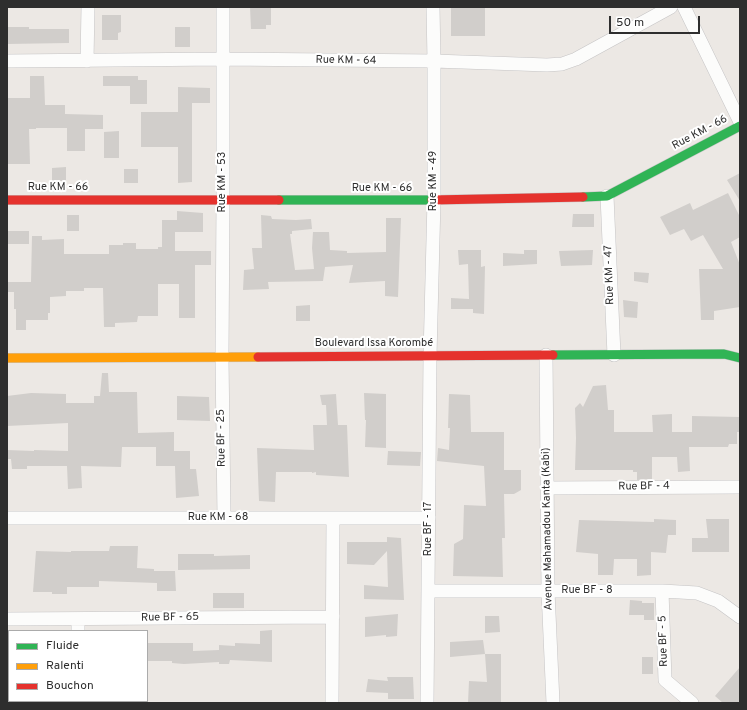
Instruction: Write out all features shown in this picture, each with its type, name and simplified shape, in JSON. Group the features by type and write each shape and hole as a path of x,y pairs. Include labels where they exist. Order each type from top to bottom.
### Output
{"street":[{"path":"87,61 88,7"},
{"name":"Rue KM - 53","path":"222,357 223,7"},
{"name":"Rue KM - 49","path":"430,356 434,200 433,7"},
{"name":"Rue KM - 64","path":"7,61 434,61 546,65 562,64 576,59 671,7"},
{"path":"684,7 740,122"},
{"name":"Rue KM - 66","path":"7,200 434,200 607,196 740,126"},
{"name":"Rue KM - 47","path":"607,196 614,355"},
{"name":"Boulevard Issa Korombé","path":"7,358 724,354 740,358"},
{"name":"Avenue Mahamadou Kanta (Kabi)","path":"546,355 548,591 553,703"},
{"name":"Rue BF - 17","path":"427,703 430,356"},
{"name":"Rue BF - 25","path":"222,357 224,518"},
{"name":"Rue BF - 4","path":"547,488 740,487"},
{"name":"Rue KM - 68","path":"7,518 429,518"},
{"path":"332,703 333,518"},
{"name":"Rue BF - 8","path":"428,591 662,591 697,593 718,601 740,617"},
{"name":"Rue BF - 5","path":"662,591 665,680 692,703"},
{"name":"Rue BF - 65","path":"7,619 78,625 333,616"}],"building":[{"path":"250,7 271,7 271,25 266,25 266,29 251,29"},
{"path":"451,7 485,7 485,36 451,36"},
{"path":"102,15 121,15 121,32 118,33 118,40 102,40"},
{"path":"7,27 29,27 29,29 69,29 69,43 7,44"},
{"path":"175,27 190,27 190,47 175,47"},
{"path":"30,76 44,76 45,105 65,105 65,114 103,115 103,129 85,129 85,151 67,151 67,128 29,129 30,164 7,164 7,100 8,98 30,98"},
{"path":"103,76 138,76 138,80 147,80 147,104 130,104 130,86 103,86"},
{"path":"178,87 210,88 210,103 192,103 192,182 178,183 178,147 141,147 141,112 178,112"},
{"path":"119,131 119,158 104,158 104,132"},
{"path":"66,167 66,181 52,181 52,168"},
{"path":"124,169 138,169 138,183 124,183"},
{"path":"740,173 740,201 727,180"},
{"path":"728,193 740,217 740,237 731,242 740,265 740,307 714,311 714,320 701,320 699,269 723,269 703,235 691,241 684,229 670,235 660,217 690,203 693,210"},
{"path":"177,211 203,213 203,232 175,232 175,251 211,251 211,265 195,265 195,318 179,318 179,284 158,284 158,316 138,316 137,322 115,323 115,327 104,327 103,288 84,288 84,291 66,291 66,296 50,297 50,313 48,313 48,320 26,320 26,330 16,330 14,292 7,292 7,282 31,282 32,236 42,236 42,240 64,239 64,254 109,254 109,245 123,245 123,243 136,243 136,249 158,249 158,247 162,247 162,220 177,220"},
{"path":"573,214 594,214 594,227 572,227"},
{"path":"67,215 79,215 79,231 67,231"},
{"path":"261,215 271,216 272,219 311,219 312,229 292,231 292,234 290,234 295,270 314,269 312,248 313,232 329,232 330,250 347,251 347,253 386,252 386,218 401,218 398,297 385,296 385,281 349,283 353,265 325,267 323,281 268,282 269,289 243,290 244,270 254,269 252,248 262,248"},
{"path":"7,231 29,231 29,244 7,244"},
{"path":"458,250 481,250 481,267 485,266 484,314 473,313 473,309 451,309 451,298 469,299 468,264 459,265"},
{"path":"524,250 537,250 537,264 503,266 503,253 524,254"},
{"path":"593,250 592,265 561,266 559,251"},
{"path":"634,272 649,273 648,283 634,281"},
{"path":"623,300 638,302 637,318 624,317"},
{"path":"310,305 310,321 296,321 296,306"},
{"path":"102,373 108,373 109,392 137,392 138,433 174,432 174,451 190,451 190,469 196,469 199,496 176,498 175,466 156,466 156,447 122,447 121,467 81,466 82,488 68,489 67,466 27,466 27,469 12,469 11,459 7,459 7,450 68,451 68,423 7,426 7,396 31,393 66,394 66,403 94,403 94,396 100,396"},
{"path":"606,385 608,410 614,410 614,432 653,432 652,415 672,414 672,432 692,432 692,416 740,417 740,432 737,432 737,444 729,444 728,447 689,447 690,471 678,472 677,457 652,457 652,479 637,480 637,472 633,472 633,470 575,470 575,408 580,403 583,407 593,386"},
{"path":"364,393 386,394 386,448 365,447 366,420"},
{"path":"336,394 338,425 347,425 349,477 316,475 316,472 276,472 275,502 259,501 257,448 314,450 313,425 327,425 326,405 322,405 320,395"},
{"path":"449,394 470,395 471,432 504,432 504,470 521,470 521,490 514,494 504,494 505,538 502,538 503,577 453,576 454,544 463,539 464,505 486,506 484,466 437,461 438,448 449,450"},
{"path":"177,396 209,397 210,421 177,420"},
{"path":"388,451 421,452 420,466 387,465"},
{"path":"654,519 676,520 676,535 668,535 666,553 651,552 651,575 637,576 637,559 614,559 613,575 598,575 598,554 576,552 579,520 654,522"},
{"path":"706,519 729,519 729,552 692,552 692,538 708,538"},
{"path":"387,537 401,538 404,600 364,599 364,585 388,587 387,551 374,565 347,564 347,542 387,542"},
{"path":"110,546 138,546 137,568 154,569 154,571 175,571 176,591 157,591 157,583 99,581 99,587 67,587 67,594 33,592 36,551 109,551"},
{"path":"178,554 214,554 214,556 250,555 250,569 178,570"},
{"path":"213,593 244,593 244,608 213,608"},
{"path":"630,600 642,601 642,603 654,603 654,620 644,620 644,615 629,615"},
{"path":"398,614 397,636 386,637 386,635 365,637 365,617"},
{"path":"485,616 499,616 500,632 485,633"},
{"path":"272,630 272,662 230,660 229,664 219,664 219,662 184,664 172,663 172,661 148,661 148,643 193,643 193,651 219,650 219,645 235,646 235,643 260,644 260,631"},
{"path":"483,640 485,654 450,657 450,642"},
{"path":"485,654 501,654 501,703 468,703 469,681 487,682"},
{"path":"642,657 653,657 653,674 642,674"},
{"path":"740,667 740,703 723,703 715,696"},
{"path":"387,677 413,677 414,699 388,699 388,693 366,692 368,679 388,681"}],"traffic: fast":[{"path":"583,197 607,196 740,126"},
{"path":"279,200 432,200"},
{"path":"553,355 724,354 740,358"}],"traffic: slow":[{"path":"7,358 258,357"}],"traffic: jam":[{"path":"432,200 583,197"},
{"path":"7,200 279,200"},
{"path":"258,357 553,355"}]}
